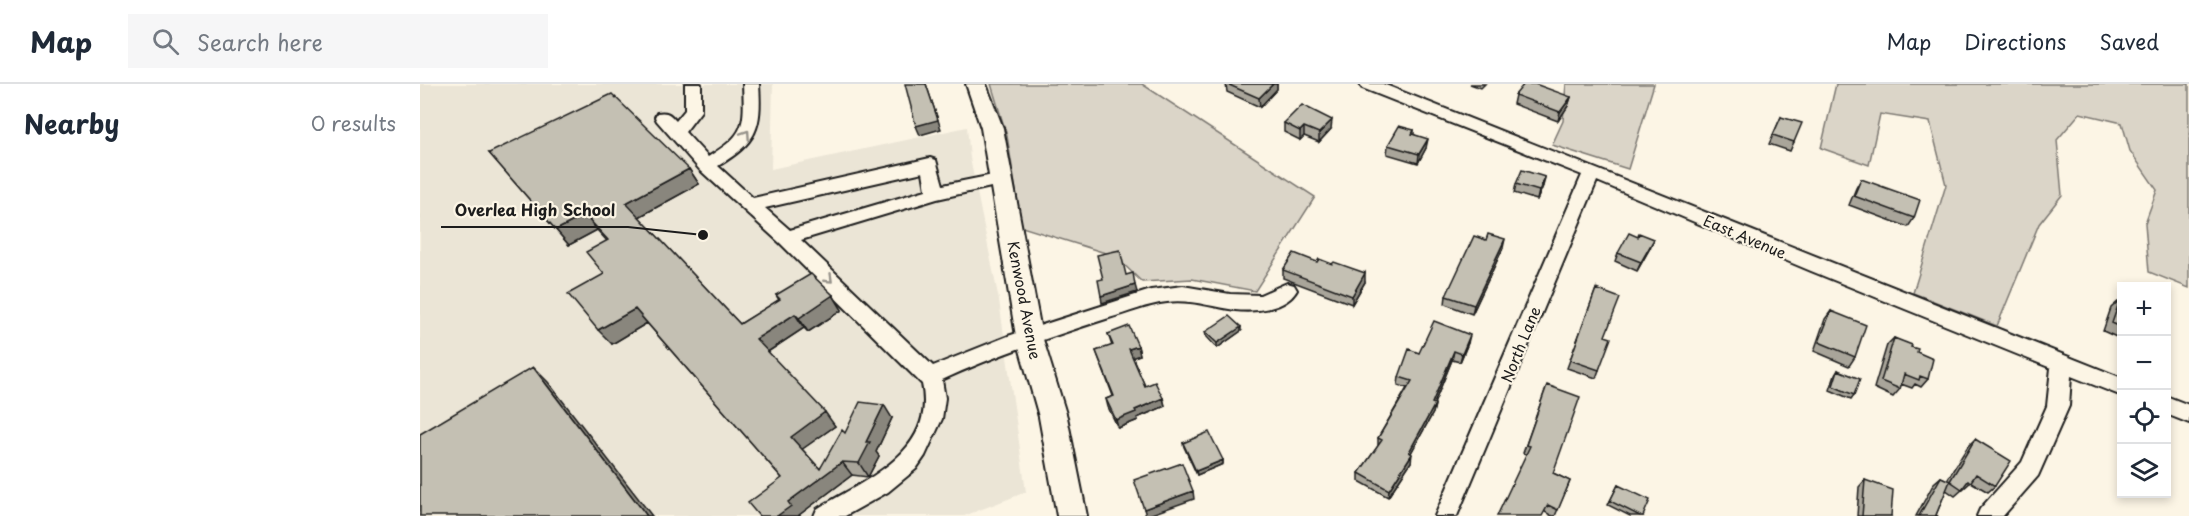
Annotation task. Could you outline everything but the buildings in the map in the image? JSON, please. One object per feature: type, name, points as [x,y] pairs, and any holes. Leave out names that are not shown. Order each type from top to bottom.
[{"type":"main road","name":"Kenwood Avenue","points":[[975,84],[992,128],[1003,179],[1029,336],[1053,417],[1072,516]]},
{"type":"street","points":[[676,133],[693,111],[693,84]]},
{"type":"street","points":[[706,166],[732,149],[749,134],[753,114],[751,84]]},
{"type":"street","name":"East Avenue","points":[[1368,84],[1592,172],[2117,385]]},
{"type":"street","points":[[663,117],[706,166],[787,238],[930,376],[936,392],[936,405],[929,427],[909,462],[897,473],[825,516]]},
{"type":"street","points":[[749,205],[930,164],[936,193]]},
{"type":"street","name":"North Lane","points":[[1446,516],[1592,172]]},
{"type":"street","points":[[787,238],[936,193],[1003,179]]},
{"type":"street","points":[[930,376],[1029,336],[1168,294],[1201,296],[1254,304],[1279,297],[1287,290]]},
{"type":"street","points":[[1988,516],[2030,469],[2058,406],[2062,364]]},
{"type":"street","points":[[2171,407],[2189,414]]},
{"type":"shaded area","points":[[420,84],[773,84],[771,169],[967,127],[970,158],[999,300],[1026,492],[964,516],[420,516]]},
{"type":"shaded area","points":[[991,84],[1142,84],[1315,197],[1255,291],[1192,279],[1142,282],[1115,256],[1022,227],[1007,136]]},
{"type":"shaded area","points":[[1566,84],[1654,84],[1628,169],[1552,145],[1563,121]]},
{"type":"shaded area","points":[[1836,84],[2189,84],[2189,288],[2149,272],[2145,223],[2157,190],[2130,151],[2122,123],[2080,113],[2057,140],[2062,195],[2039,224],[1997,326],[1913,293],[1946,185],[1930,122],[1880,114],[1869,165],[1821,148]]},
{"type":"place","name":"Overlea High School","points":[[703,235]]}]
